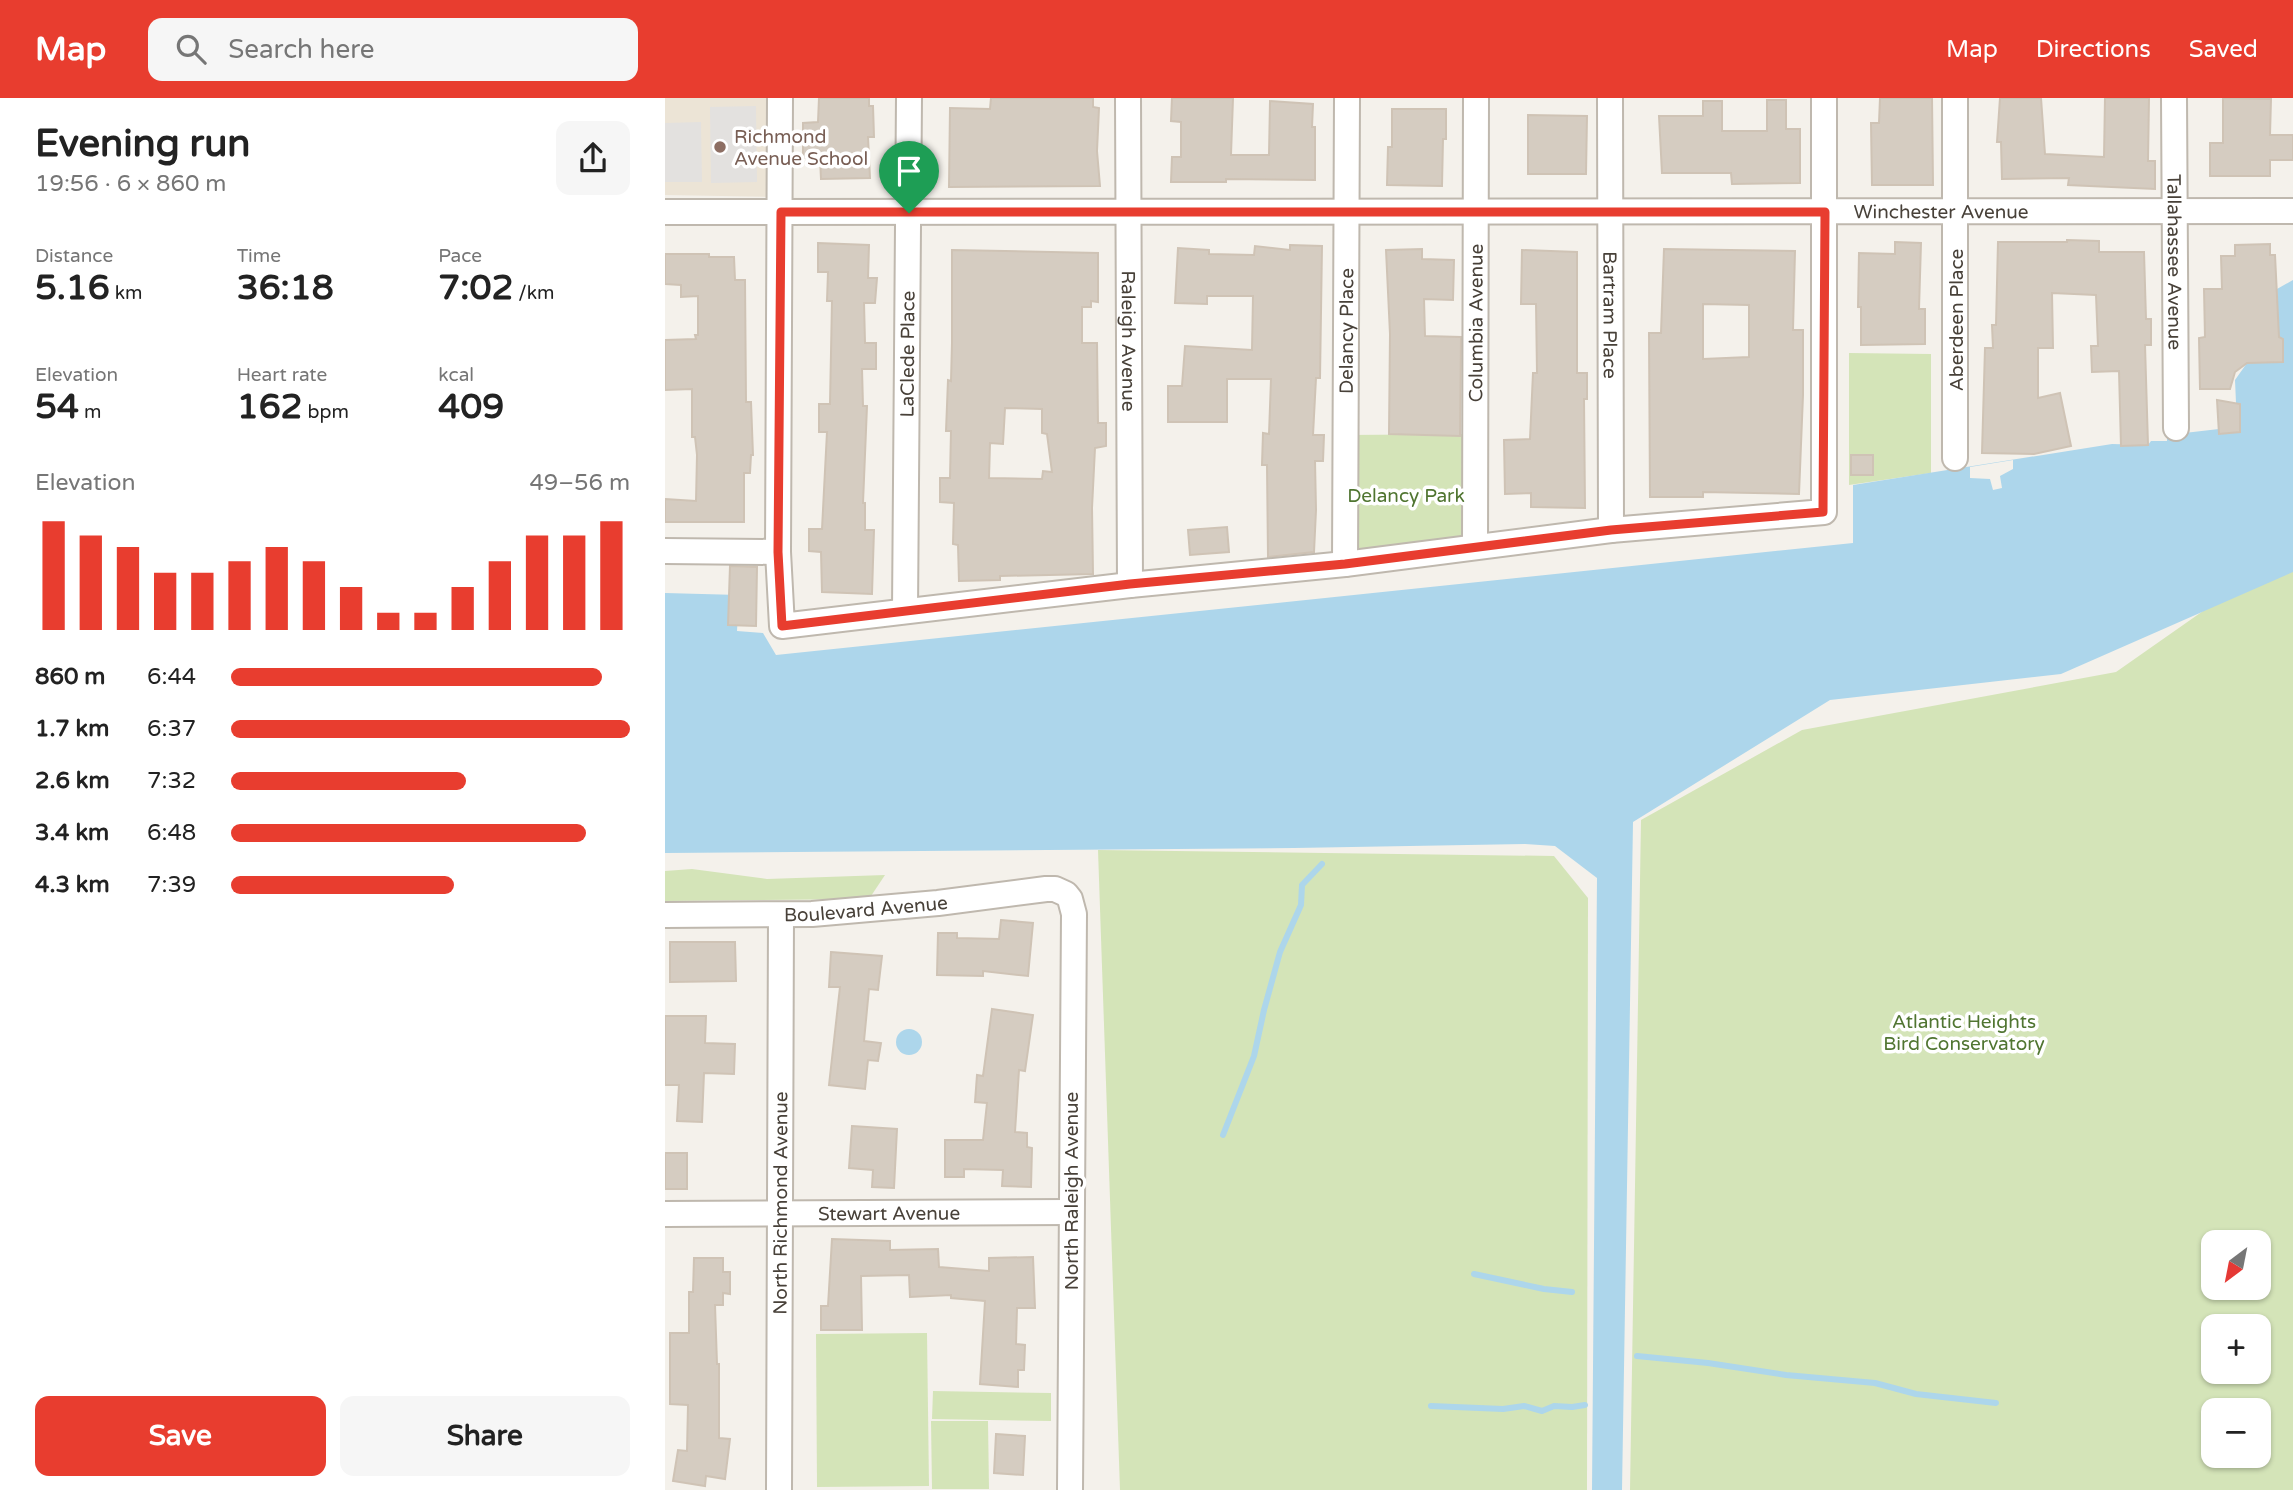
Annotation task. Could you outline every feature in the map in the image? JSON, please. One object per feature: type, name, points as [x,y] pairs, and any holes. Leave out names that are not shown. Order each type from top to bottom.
[{"type":"street","points":[[781,98],[778,552],[782,626],[1130,584],[1345,564],[1611,530],[1823,512],[1824,98]]},
{"type":"street","name":"LaClede Place","points":[[905,611],[909,98]]},
{"type":"street","name":"Raleigh Avenue","points":[[1128,98],[1130,584]]},
{"type":"street","name":"Delancy Place","points":[[1345,564],[1347,98]]},
{"type":"street","name":"Columbia Avenue","points":[[1475,547],[1476,98]]},
{"type":"street","name":"Bartram Place","points":[[1610,98],[1611,530]]},
{"type":"street","name":"Aberdeen Place","points":[[1955,98],[1955,457]]},
{"type":"street","name":"Tallahassee Avenue","points":[[2174,98],[2176,428]]},
{"type":"street","name":"Winchester Avenue","points":[[665,212],[2293,211]]},
{"type":"street","points":[[665,551],[778,552]]},
{"type":"street","name":"Boulevard Avenue","points":[[665,915],[781,915],[925,904],[1038,890],[1055,889],[1066,894]]},
{"type":"street","name":"North Raleigh Avenue","points":[[1066,894],[1074,914],[1070,1490]]},
{"type":"street","name":"North Richmond Avenue","points":[[779,1490],[781,915]]},
{"type":"street","name":"Stewart Avenue","points":[[665,1214],[1070,1212]]},
{"type":"shaded area","name":"Richmond Avenue School","points":[[665,98],[774,98],[775,197],[665,195]]},
{"type":"shaded area","points":[[756,106],[757,182],[711,183],[710,107]]},
{"type":"shaded area","points":[[701,122],[702,182],[665,182],[665,123]]},
{"type":"green space","points":[[1849,353],[1931,354],[1931,473],[1849,485]]},
{"type":"green space","name":"Delancy Park","points":[[1477,434],[1475,547],[1345,564],[1346,435]]},
{"type":"green space","name":"Atlantic Heights Bird Conservatory","points":[[2293,548],[2293,1490],[1630,1490],[1641,820],[1802,730],[2116,672]]},
{"type":"green space","points":[[1098,850],[1554,856],[1588,898],[1587,1490],[1120,1490]]},
{"type":"green space","points":[[692,869],[767,879],[885,875],[869,899],[665,901],[665,871]]},
{"type":"green space","points":[[927,1333],[929,1486],[817,1487],[816,1334]]},
{"type":"green space","points":[[933,1391],[1051,1393],[1051,1421],[932,1419]]},
{"type":"green space","points":[[931,1421],[988,1421],[989,1489],[932,1489]]},
{"type":"water","points":[[2293,280],[2293,572],[2061,674],[1830,700],[1633,822],[1622,1490],[1592,1490],[1597,878],[1555,846],[1525,844],[665,853],[665,593],[739,595],[737,631],[763,633],[776,655],[1853,543],[1853,485],[2112,444],[2148,445],[2151,441],[2167,441],[2167,435],[2219,429],[2220,434],[2239,432],[2240,404],[2236,403],[2235,380],[2247,363],[2283,362],[2277,289]]},
{"type":"water","points":[[909,1029],[918,1033],[922,1042],[918,1051],[909,1055],[900,1051],[896,1042],[900,1033]]},
{"type":"pier","points":[[2013,460],[2013,469],[2000,476],[2002,488],[1993,490],[1990,479],[1970,478],[1970,467]]},
{"type":"building","points":[[819,98],[869,98],[869,106],[873,106],[874,137],[868,137],[870,178],[821,179],[820,158],[803,158],[803,123],[818,122]]},
{"type":"building","points":[[991,98],[1093,98],[1093,107],[1099,108],[1097,151],[1100,186],[949,187],[950,108],[990,109]]},
{"type":"building","points":[[1172,98],[1233,98],[1231,155],[1269,155],[1270,101],[1313,104],[1315,180],[1226,179],[1226,182],[1171,182],[1172,157],[1181,157],[1181,122],[1171,121]]},
{"type":"building","points":[[1880,98],[1932,98],[1933,185],[1872,185],[1871,123],[1879,123]]},
{"type":"building","points":[[2000,98],[2041,98],[2045,154],[2104,157],[2105,98],[2149,98],[2148,161],[2155,161],[2155,189],[2068,185],[2069,178],[2002,179],[2001,142],[1997,142]]},
{"type":"building","points":[[2223,98],[2271,99],[2270,135],[2293,135],[2293,160],[2270,160],[2270,176],[2210,176],[2210,143],[2223,143]]},
{"type":"building","points":[[1767,100],[1786,100],[1786,129],[1800,129],[1800,183],[1732,184],[1731,173],[1662,173],[1659,116],[1703,116],[1703,101],[1722,101],[1722,131],[1767,131]]},
{"type":"building","points":[[1392,109],[1446,109],[1442,186],[1387,185],[1388,147],[1392,147]]},
{"type":"building","points":[[1528,115],[1587,116],[1586,174],[1528,174]]},
{"type":"building","points":[[2099,241],[2099,252],[2144,252],[2146,319],[2151,319],[2151,345],[2145,345],[2148,445],[2121,446],[2119,371],[2092,372],[2091,346],[2098,346],[2096,295],[2052,293],[2053,348],[2038,348],[2038,398],[2060,393],[2071,446],[2034,454],[1982,453],[1985,348],[1993,348],[1992,325],[1996,325],[1998,242]]},
{"type":"building","points":[[1895,242],[1921,243],[1919,309],[1925,309],[1925,344],[1861,345],[1861,307],[1858,307],[1859,253],[1895,254]]},
{"type":"building","points":[[818,243],[869,245],[868,278],[877,278],[875,303],[864,303],[865,343],[876,343],[876,369],[862,369],[863,406],[867,406],[863,503],[865,530],[874,530],[872,594],[822,592],[821,552],[809,551],[809,529],[822,529],[827,432],[819,432],[819,404],[830,404],[832,301],[827,301],[828,272],[818,272]]},
{"type":"building","points":[[2270,244],[2270,255],[2275,255],[2279,337],[2283,339],[2283,362],[2247,363],[2235,372],[2230,389],[2200,389],[2199,338],[2205,337],[2204,289],[2222,289],[2221,256],[2235,256],[2235,245]]},
{"type":"building","points":[[1290,245],[1322,246],[1320,378],[1316,378],[1313,435],[1324,435],[1323,461],[1315,461],[1314,552],[1268,557],[1267,465],[1262,465],[1263,433],[1269,434],[1271,379],[1227,379],[1227,422],[1168,422],[1168,386],[1182,386],[1185,346],[1252,350],[1253,296],[1207,296],[1207,304],[1175,303],[1178,248],[1209,250],[1209,254],[1254,255],[1255,246],[1290,250]]},
{"type":"building","points":[[1422,249],[1422,259],[1454,260],[1453,300],[1424,299],[1425,336],[1461,337],[1460,436],[1389,434],[1390,334],[1386,250]]},
{"type":"building","points":[[1664,249],[1795,251],[1793,330],[1803,330],[1799,494],[1703,492],[1703,497],[1650,497],[1649,333],[1661,333]],"holes":[[[1703,304],[1749,305],[1749,357],[1703,359]]]},
{"type":"building","points":[[952,250],[1098,253],[1098,302],[1091,301],[1091,307],[1082,307],[1082,343],[1097,343],[1098,423],[1106,423],[1106,446],[1095,448],[1093,574],[1000,576],[1000,580],[959,581],[958,545],[953,544],[954,503],[940,502],[940,478],[950,478],[951,431],[946,431],[952,343]],"holes":[[[1005,408],[1042,409],[1042,433],[1047,434],[1052,472],[1043,471],[1042,479],[989,478],[990,443],[1003,444]]]},
{"type":"building","points":[[1522,250],[1577,252],[1577,373],[1587,373],[1587,399],[1584,399],[1585,508],[1531,507],[1531,493],[1505,494],[1504,440],[1530,439],[1533,373],[1537,373],[1536,304],[1521,304]]},
{"type":"building","points":[[665,254],[734,257],[735,280],[745,280],[746,402],[751,402],[753,455],[750,473],[744,473],[744,522],[665,522],[665,499],[696,501],[697,455],[695,437],[692,437],[692,389],[665,390],[665,340],[696,339],[698,296],[681,297],[681,285],[665,284]]},
{"type":"building","points":[[2217,400],[2240,404],[2240,432],[2219,434]]},
{"type":"building","points":[[1851,455],[1873,455],[1873,475],[1851,475]]},
{"type":"building","points":[[1227,527],[1229,552],[1190,555],[1188,530]]},
{"type":"building","points":[[730,566],[757,567],[756,626],[728,625]]},
{"type":"building","points":[[1001,920],[1033,923],[1028,976],[983,971],[983,976],[937,975],[938,933],[957,933],[957,938],[999,939]]},
{"type":"building","points":[[670,942],[735,942],[736,981],[670,982]]},
{"type":"building","points":[[831,952],[882,956],[878,990],[869,989],[864,1041],[881,1043],[878,1061],[868,1060],[865,1089],[829,1085],[840,987],[829,987]]},
{"type":"building","points":[[992,1009],[1033,1015],[1025,1071],[1019,1070],[1015,1132],[1027,1133],[1027,1147],[1032,1148],[1031,1187],[1002,1186],[1003,1170],[964,1169],[964,1177],[945,1177],[945,1140],[983,1140],[987,1103],[975,1102],[977,1075],[983,1076]]},
{"type":"building","points":[[665,1016],[706,1016],[705,1043],[735,1044],[734,1074],[704,1073],[702,1122],[677,1121],[679,1085],[665,1085]]},
{"type":"building","points":[[852,1126],[897,1129],[894,1188],[872,1187],[873,1170],[849,1168]]},
{"type":"building","points":[[665,1153],[687,1153],[687,1189],[665,1189]]},
{"type":"building","points":[[832,1239],[890,1241],[890,1250],[938,1249],[939,1267],[989,1271],[989,1258],[1033,1257],[1035,1308],[1017,1308],[1016,1344],[1025,1345],[1024,1370],[1018,1370],[1018,1387],[980,1384],[985,1301],[951,1298],[951,1295],[910,1297],[909,1275],[861,1276],[862,1330],[821,1330],[821,1306],[828,1306]]},
{"type":"building","points":[[694,1258],[723,1258],[723,1272],[730,1272],[730,1294],[723,1293],[723,1305],[715,1305],[719,1364],[719,1438],[730,1439],[725,1479],[706,1476],[705,1486],[673,1481],[678,1450],[687,1451],[688,1405],[670,1404],[670,1333],[689,1333],[689,1292],[693,1292]]},
{"type":"building","points":[[996,1434],[1025,1436],[1023,1475],[994,1473]]},
{"type":"waterway","points":[[1223,1135],[1254,1056],[1280,952],[1301,905],[1302,885],[1322,864]]},
{"type":"waterway","points":[[1474,1274],[1544,1289],[1572,1292]]},
{"type":"waterway","points":[[1637,1356],[1875,1383],[1916,1394],[1996,1403]]},
{"type":"waterway","points":[[1431,1406],[1503,1409],[1524,1406],[1542,1411],[1554,1406],[1585,1405]]},
{"type":"place","name":"Richmond Avenue School","points":[[720,147]]},
{"type":"route","points":[[781,212],[909,213],[1825,212],[1823,512],[1611,530],[1345,564],[1130,584],[782,626],[778,552],[781,212]]}]
